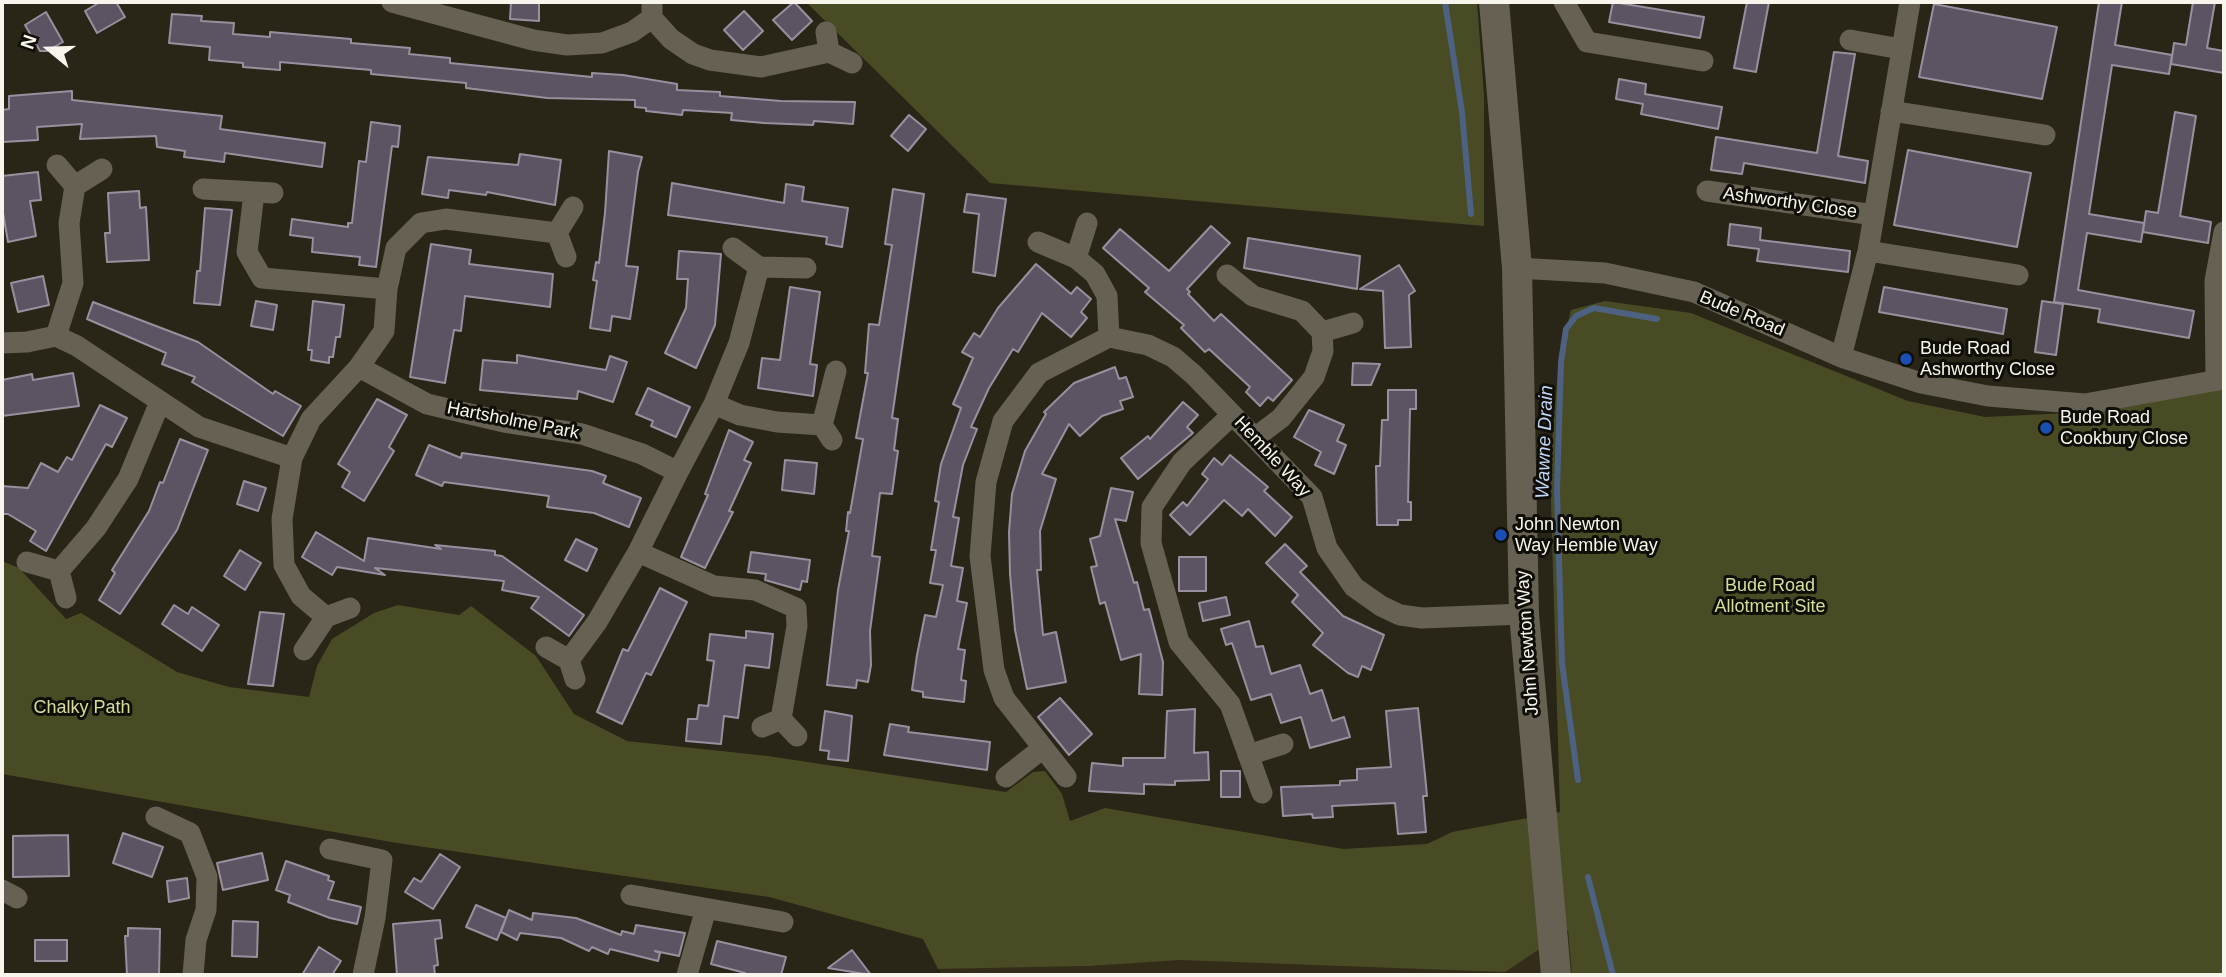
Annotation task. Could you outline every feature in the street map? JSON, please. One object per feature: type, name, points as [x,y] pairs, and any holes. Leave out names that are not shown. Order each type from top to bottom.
[{"type":"street","points":[[392,2],[465,10],[533,40],[567,45],[602,43],[632,32],[652,10],[671,39],[693,54],[710,60],[761,67],[827,42],[852,63]]},
{"type":"street","points":[[1494,2],[1517,268]]},
{"type":"street","points":[[1564,2],[1587,42],[1703,61]]},
{"type":"street","name":"Ashworthy Close","points":[[1841,357],[1868,251],[1909,2]]},
{"type":"street","points":[[1850,40],[1901,49]]},
{"type":"street","points":[[1891,111],[2046,135]]},
{"type":"street","points":[[57,165],[75,186]]},
{"type":"street","points":[[56,336],[72,283],[69,223],[75,186],[102,169]]},
{"type":"street","points":[[203,189],[264,193],[247,252],[262,278],[387,289]]},
{"type":"street","name":"Ashworthy Close","points":[[1707,191],[1874,215]]},
{"type":"street","points":[[557,233],[573,207]]},
{"type":"street","points":[[326,617],[302,596],[284,565],[282,519],[292,458],[311,419],[359,367],[384,331],[387,289],[396,248],[421,223],[446,219],[557,233]]},
{"type":"street","points":[[1076,258],[1087,223]]},
{"type":"street","points":[[2220,379],[2215,281],[2224,232]]},
{"type":"street","points":[[557,233],[566,257]]},
{"type":"street","points":[[1038,242],[1076,258],[1095,274],[1107,296],[1109,337],[1039,373],[1003,421],[986,482],[980,556],[994,670],[1004,698],[1066,777]]},
{"type":"street","points":[[733,248],[759,267],[806,268]]},
{"type":"street","points":[[1868,251],[2018,275]]},
{"type":"street","points":[[545,647],[572,670],[638,552],[714,404],[740,342],[759,267]]},
{"type":"street","name":"Bude Road","points":[[1517,268],[1605,273],[1694,292],[1841,357],[1921,383],[1988,396],[2085,404],[2220,379]]},
{"type":"street","name":"John Newton Way","points":[[1517,268],[1524,614],[1556,975]]},
{"type":"street","points":[[1227,275],[1253,296],[1302,311],[1322,332],[1323,351],[1314,377],[1281,418],[1256,437]]},
{"type":"street","points":[[1322,332],[1353,323]]},
{"type":"street","points":[[2,343],[27,342],[56,336],[77,346],[199,427],[292,458]]},
{"type":"street","name":"Hemble Way","points":[[1109,337],[1148,345],[1173,357],[1256,437],[1312,497],[1327,548],[1354,587],[1381,606],[1400,615],[1422,618],[1524,614]]},
{"type":"street","name":"Hartsholme Park","points":[[359,367],[427,404],[504,422],[582,434],[642,454],[678,472]]},
{"type":"street","points":[[714,404],[740,415],[827,432],[836,371]]},
{"type":"street","points":[[59,571],[96,528],[128,479],[160,402]]},
{"type":"street","points":[[1232,415],[1182,462],[1152,507],[1152,543],[1179,642],[1230,704],[1262,793]]},
{"type":"street","points":[[638,552],[714,586],[755,590],[796,608],[797,626],[772,723],[797,736]]},
{"type":"street","points":[[27,562],[59,571]]},
{"type":"street","points":[[59,571],[66,598]]},
{"type":"street","points":[[304,650],[326,617],[350,608]]},
{"type":"street","points":[[1248,755],[1283,744]]},
{"type":"street","points":[[1006,776],[1043,748]]},
{"type":"street","points":[[156,817],[190,833],[207,877],[206,910],[196,940],[193,975]]},
{"type":"street","points":[[330,849],[382,860],[375,918],[363,975]]},
{"type":"street","points":[[631,895],[783,922]]},
{"type":"street","points":[[687,975],[706,909]]},
{"type":"shaded area","points":[[1568,930],[1572,975],[942,975],[938,969],[1089,966]]},
{"type":"green space","points":[[806,2],[1477,2],[1484,95],[1484,226],[990,183]]},
{"type":"green space","points":[[1605,301],[1691,313],[1908,401],[1985,417],[2089,412],[2224,388],[2224,975],[1572,975],[1568,930],[1505,972],[1180,960],[1089,966],[938,969],[923,939],[769,897],[397,843],[2,774],[2,561],[19,568],[66,619],[81,613],[177,672],[229,687],[309,697],[317,666],[332,639],[374,613],[398,605],[459,615],[471,606],[536,656],[574,714],[627,741],[768,756],[1006,792],[1033,772],[1045,771],[1062,794],[1070,821],[1105,808],[1343,849],[1427,844],[1452,832],[1560,812],[1550,468],[1559,358],[1571,310]]},
{"type":"building","points":[[100,2],[116,2],[125,17],[97,33],[85,11]]},
{"type":"building","points":[[511,2],[539,2],[539,21],[510,19]]},
{"type":"building","points":[[794,2],[812,21],[792,40],[773,20]]},
{"type":"building","points":[[1613,2],[1704,17],[1700,38],[1609,22]]},
{"type":"building","points":[[1747,2],[1769,2],[1756,72],[1734,68]]},
{"type":"building","points":[[2099,2],[2122,2],[2115,45],[2172,55],[2169,74],[2112,65],[2089,214],[2144,223],[2141,242],[2087,233],[2078,290],[2194,311],[2189,338],[2098,322],[2100,309],[2054,302]]},
{"type":"building","points":[[2193,2],[2215,2],[2207,48],[2224,51],[2224,73],[2171,64],[2174,43],[2186,45]]},
{"type":"building","points":[[1934,4],[2057,27],[2042,99],[1919,77]]},
{"type":"building","points":[[744,11],[763,31],[743,50],[724,30]]},
{"type":"building","points":[[46,12],[63,42],[47,51],[40,51],[25,25]]},
{"type":"building","points":[[172,14],[202,16],[201,21],[234,23],[233,34],[270,37],[270,32],[351,39],[351,43],[410,48],[409,54],[450,58],[450,63],[592,77],[592,73],[623,75],[677,84],[677,90],[720,92],[720,96],[781,101],[855,102],[853,124],[814,121],[813,125],[764,123],[731,120],[732,113],[683,110],[682,115],[646,111],[646,108],[635,107],[635,100],[547,98],[466,88],[466,83],[371,74],[371,70],[280,62],[280,70],[243,67],[243,63],[209,60],[210,47],[169,43]]},
{"type":"building","points":[[1834,52],[1855,54],[1838,156],[1868,161],[1865,183],[1744,163],[1742,174],[1711,170],[1716,137],[1817,153]]},
{"type":"building","points":[[1619,79],[1646,84],[1645,94],[1722,107],[1718,129],[1641,114],[1643,104],[1616,99]]},
{"type":"building","points":[[72,91],[72,100],[222,116],[220,129],[325,143],[322,167],[225,153],[224,162],[184,157],[185,151],[157,147],[156,136],[80,139],[82,124],[37,127],[38,140],[2,142],[2,110],[9,109],[9,96]]},
{"type":"building","points":[[2175,112],[2196,116],[2180,216],[2211,222],[2208,243],[2143,232],[2146,211],[2158,213]]},
{"type":"building","points":[[909,115],[926,129],[908,151],[891,136]]},
{"type":"building","points":[[371,122],[400,126],[398,147],[392,146],[376,267],[359,265],[360,257],[312,252],[313,238],[290,235],[292,219],[348,227],[348,223],[352,223],[359,161],[366,162]]},
{"type":"building","points":[[1908,150],[2031,173],[2017,247],[1894,225]]},
{"type":"building","points":[[609,151],[642,157],[626,266],[638,267],[630,319],[612,316],[610,331],[590,328],[597,281],[593,280],[596,262],[599,263],[605,213]]},
{"type":"building","points":[[520,154],[561,160],[555,205],[487,192],[486,195],[449,190],[448,198],[422,194],[428,157],[518,165]]},
{"type":"building","points":[[38,172],[41,200],[30,201],[36,236],[8,242],[2,207],[2,176]]},
{"type":"building","points":[[672,183],[784,203],[786,184],[804,187],[802,201],[848,208],[842,247],[826,244],[827,237],[668,215]]},
{"type":"building","points":[[893,189],[924,194],[892,418],[898,419],[894,450],[898,451],[892,494],[880,493],[872,556],[880,557],[870,631],[871,665],[868,682],[857,680],[856,688],[827,685],[838,590],[849,531],[846,531],[848,512],[850,513],[863,439],[856,438],[868,373],[865,373],[869,324],[879,325],[892,245],[885,244]]},
{"type":"building","points":[[139,191],[140,208],[146,207],[149,260],[107,262],[105,233],[110,233],[108,193]]},
{"type":"building","points":[[967,194],[1006,199],[995,276],[973,272],[979,214],[964,212]]},
{"type":"building","points":[[205,208],[232,210],[220,305],[194,303],[197,271],[200,271]]},
{"type":"building","points":[[1730,224],[1761,228],[1760,240],[1850,251],[1848,272],[1757,261],[1759,249],[1728,245]]},
{"type":"building","points":[[1211,226],[1230,243],[1187,289],[1190,292],[1188,294],[1214,321],[1221,314],[1292,380],[1273,401],[1268,397],[1260,406],[1246,392],[1250,387],[1209,349],[1205,352],[1181,328],[1184,325],[1145,292],[1149,288],[1103,248],[1120,229],[1169,271]]},
{"type":"building","points":[[1248,238],[1360,256],[1357,289],[1244,268]]},
{"type":"building","points":[[431,244],[471,250],[469,264],[553,274],[550,307],[465,296],[461,331],[454,330],[445,383],[410,377]]},
{"type":"building","points":[[679,251],[721,254],[715,325],[696,368],[665,353],[686,308],[688,279],[677,279]]},
{"type":"building","points":[[1036,264],[1071,294],[1077,287],[1091,299],[1081,312],[1087,318],[1071,337],[1042,313],[1018,352],[1013,349],[989,388],[971,427],[977,429],[963,465],[953,517],[959,518],[951,566],[963,568],[957,601],[967,603],[958,649],[965,650],[961,680],[966,681],[964,702],[923,697],[923,692],[912,690],[925,615],[936,617],[943,585],[930,583],[936,550],[931,550],[939,502],[935,501],[941,464],[961,408],[953,404],[973,358],[962,352],[974,333],[980,337],[998,308]]},
{"type":"building","points":[[1399,265],[1415,291],[1409,295],[1411,347],[1385,348],[1383,291],[1360,289]]},
{"type":"building","points":[[43,276],[49,305],[18,312],[11,283]]},
{"type":"building","points":[[790,287],[820,292],[810,364],[817,365],[813,396],[758,388],[762,358],[780,360]]},
{"type":"building","points":[[1884,287],[2007,309],[2003,334],[1879,312]]},
{"type":"building","points":[[256,301],[277,305],[273,330],[251,326]]},
{"type":"building","points":[[313,301],[344,305],[340,337],[336,337],[333,357],[329,357],[329,363],[311,360],[312,350],[308,350]]},
{"type":"building","points":[[2042,301],[2063,304],[2056,355],[2035,352]]},
{"type":"building","points":[[93,302],[198,342],[273,394],[275,391],[301,406],[283,436],[192,382],[195,377],[162,364],[166,353],[87,319]]},
{"type":"building","points":[[517,355],[606,370],[610,356],[627,362],[613,402],[578,391],[577,399],[480,390],[483,360],[517,363]]},
{"type":"building","points":[[1353,363],[1380,364],[1371,385],[1352,385]]},
{"type":"building","points":[[1115,367],[1119,379],[1126,377],[1133,397],[1120,401],[1123,409],[1102,416],[1080,436],[1069,424],[1042,474],[1056,479],[1040,531],[1041,570],[1037,570],[1043,635],[1056,632],[1066,682],[1027,689],[1015,630],[1010,574],[1012,494],[1025,451],[1046,414],[1044,412],[1074,383]]},
{"type":"building","points":[[73,373],[79,406],[2,416],[2,380],[32,374],[33,380]]},
{"type":"building","points":[[648,388],[690,407],[676,437],[651,426],[653,421],[636,414]]},
{"type":"building","points":[[1388,390],[1416,390],[1416,409],[1410,409],[1408,502],[1411,502],[1411,520],[1398,520],[1398,525],[1377,525],[1376,466],[1380,466],[1382,420],[1388,420]]},
{"type":"building","points":[[377,399],[407,415],[389,447],[394,451],[364,501],[342,487],[350,472],[338,464]]},
{"type":"building","points":[[1183,402],[1198,415],[1187,427],[1193,433],[1138,479],[1121,458],[1148,436],[1150,439]]},
{"type":"building","points":[[100,405],[127,418],[112,447],[106,444],[46,551],[30,541],[36,531],[8,514],[2,514],[2,486],[28,488],[41,463],[58,472],[67,457],[72,460]]},
{"type":"building","points":[[1309,410],[1344,425],[1337,441],[1346,445],[1334,474],[1315,465],[1321,452],[1294,437]]},
{"type":"building","points":[[729,430],[753,442],[744,460],[751,463],[729,511],[733,512],[705,568],[681,557],[708,495],[705,494]]},
{"type":"building","points":[[180,439],[208,450],[177,530],[120,614],[99,600],[115,573],[112,570],[149,511]]},
{"type":"building","points":[[429,445],[461,458],[462,453],[592,471],[606,476],[603,483],[641,498],[629,527],[594,513],[547,507],[549,496],[444,482],[442,486],[416,475]]},
{"type":"building","points":[[1230,455],[1268,487],[1264,491],[1292,517],[1275,536],[1248,509],[1242,516],[1224,500],[1190,535],[1170,515],[1183,502],[1187,506],[1208,479],[1202,474],[1214,458],[1222,465]]},
{"type":"building","points":[[785,460],[817,463],[814,494],[782,490]]},
{"type":"building","points":[[244,481],[266,488],[258,511],[237,504]]},
{"type":"building","points":[[1111,488],[1133,492],[1126,521],[1115,519],[1144,610],[1149,609],[1163,662],[1162,695],[1139,694],[1141,654],[1121,660],[1105,602],[1100,604],[1091,567],[1097,566],[1090,539],[1100,536]]},
{"type":"building","points":[[316,532],[364,561],[368,538],[441,549],[435,545],[495,551],[495,555],[502,556],[584,615],[569,636],[531,608],[539,597],[502,590],[504,581],[375,568],[385,575],[337,567],[332,575],[302,557]]},
{"type":"building","points":[[576,539],[597,549],[587,571],[565,560]]},
{"type":"building","points":[[1285,544],[1307,566],[1300,572],[1343,616],[1384,635],[1371,670],[1362,666],[1358,677],[1348,673],[1313,645],[1323,633],[1292,602],[1298,595],[1266,563]]},
{"type":"building","points":[[240,550],[261,563],[245,590],[224,576]]},
{"type":"building","points":[[751,552],[810,560],[807,582],[802,581],[800,590],[765,580],[766,574],[748,572]]},
{"type":"building","points":[[1179,557],[1206,557],[1206,591],[1179,591]]},
{"type":"building","points":[[660,588],[687,602],[651,675],[646,673],[622,724],[597,712],[623,649],[628,651]]},
{"type":"building","points":[[1226,597],[1230,615],[1203,621],[1199,603]]},
{"type":"building","points":[[174,605],[188,614],[192,607],[219,625],[202,651],[162,624]]},
{"type":"building","points":[[260,612],[284,614],[273,686],[248,684]]},
{"type":"building","points":[[1249,621],[1256,647],[1263,646],[1271,674],[1300,665],[1310,694],[1322,690],[1332,721],[1344,717],[1350,737],[1310,748],[1301,717],[1281,723],[1271,694],[1251,700],[1232,643],[1226,645],[1221,629]]},
{"type":"building","points":[[746,631],[773,634],[769,668],[745,665],[738,718],[724,716],[721,744],[686,741],[688,719],[697,719],[699,705],[708,706],[714,661],[707,660],[710,634],[746,638]]},
{"type":"building","points":[[1060,698],[1092,734],[1069,755],[1038,717]]},
{"type":"building","points":[[1418,708],[1427,796],[1423,796],[1426,832],[1398,834],[1395,803],[1332,806],[1333,817],[1313,818],[1312,814],[1283,816],[1281,787],[1340,785],[1340,781],[1357,780],[1357,769],[1391,767],[1386,711]]},
{"type":"building","points":[[1195,709],[1194,753],[1208,752],[1209,780],[1175,781],[1175,785],[1144,784],[1144,794],[1089,791],[1092,763],[1123,766],[1123,758],[1165,758],[1167,711]]},
{"type":"building","points":[[825,711],[852,716],[848,761],[828,759],[829,751],[820,750]]},
{"type":"building","points":[[890,724],[909,727],[908,732],[990,742],[987,770],[884,755]]},
{"type":"building","points":[[1221,771],[1240,771],[1240,797],[1221,797]]},
{"type":"building","points":[[123,833],[163,847],[152,877],[113,863]]},
{"type":"building","points":[[68,835],[69,876],[13,877],[13,836]]},
{"type":"building","points":[[262,853],[268,880],[223,890],[217,863]]},
{"type":"building","points":[[440,854],[460,867],[433,909],[405,892],[414,878],[421,882]]},
{"type":"building","points":[[286,861],[329,876],[328,880],[334,882],[328,899],[361,907],[357,924],[330,918],[288,902],[290,895],[276,890]]},
{"type":"building","points":[[187,878],[189,898],[169,902],[167,881]]},
{"type":"building","points":[[476,905],[506,918],[497,940],[466,927]]},
{"type":"building","points":[[509,910],[532,920],[533,913],[576,918],[621,935],[622,931],[634,934],[636,925],[685,933],[679,956],[655,951],[660,953],[658,961],[610,949],[608,954],[592,947],[589,951],[561,938],[520,933],[517,940],[501,932]]},
{"type":"building","points":[[440,920],[442,938],[435,939],[438,965],[434,966],[435,975],[397,975],[393,924]]},
{"type":"building","points":[[233,921],[258,922],[257,957],[232,956]]},
{"type":"building","points":[[128,928],[160,929],[159,975],[127,975],[125,936],[128,936]]},
{"type":"building","points":[[35,940],[67,940],[67,961],[35,961]]},
{"type":"building","points":[[717,941],[786,957],[781,975],[744,975],[745,973],[711,964]]},
{"type":"building","points":[[319,947],[341,961],[332,975],[302,975]]},
{"type":"building","points":[[852,950],[871,975],[828,968]]},
{"type":"waterway","name":"Wawne Drain","points":[[1445,2],[1462,112],[1471,214]]},
{"type":"waterway","name":"Wawne Drain","points":[[1578,780],[1562,663],[1557,490],[1561,362],[1566,329],[1576,316],[1594,308],[1657,319]]},
{"type":"waterway","name":"Wawne Drain","points":[[1588,877],[1613,975]]},
{"type":"place","name":"Bude Road Ashworthy Close","points":[[1906,359]]},
{"type":"place","name":"Bude Road Cookbury Close","points":[[2046,428]]},
{"type":"place","name":"John Newton Way Hemble Way","points":[[1501,535]]},
{"type":"park label","name":"Bude Road Allotment Site","points":[[1770,596]]},
{"type":"park label","name":"Chalky Path","points":[[82,708]]}]
